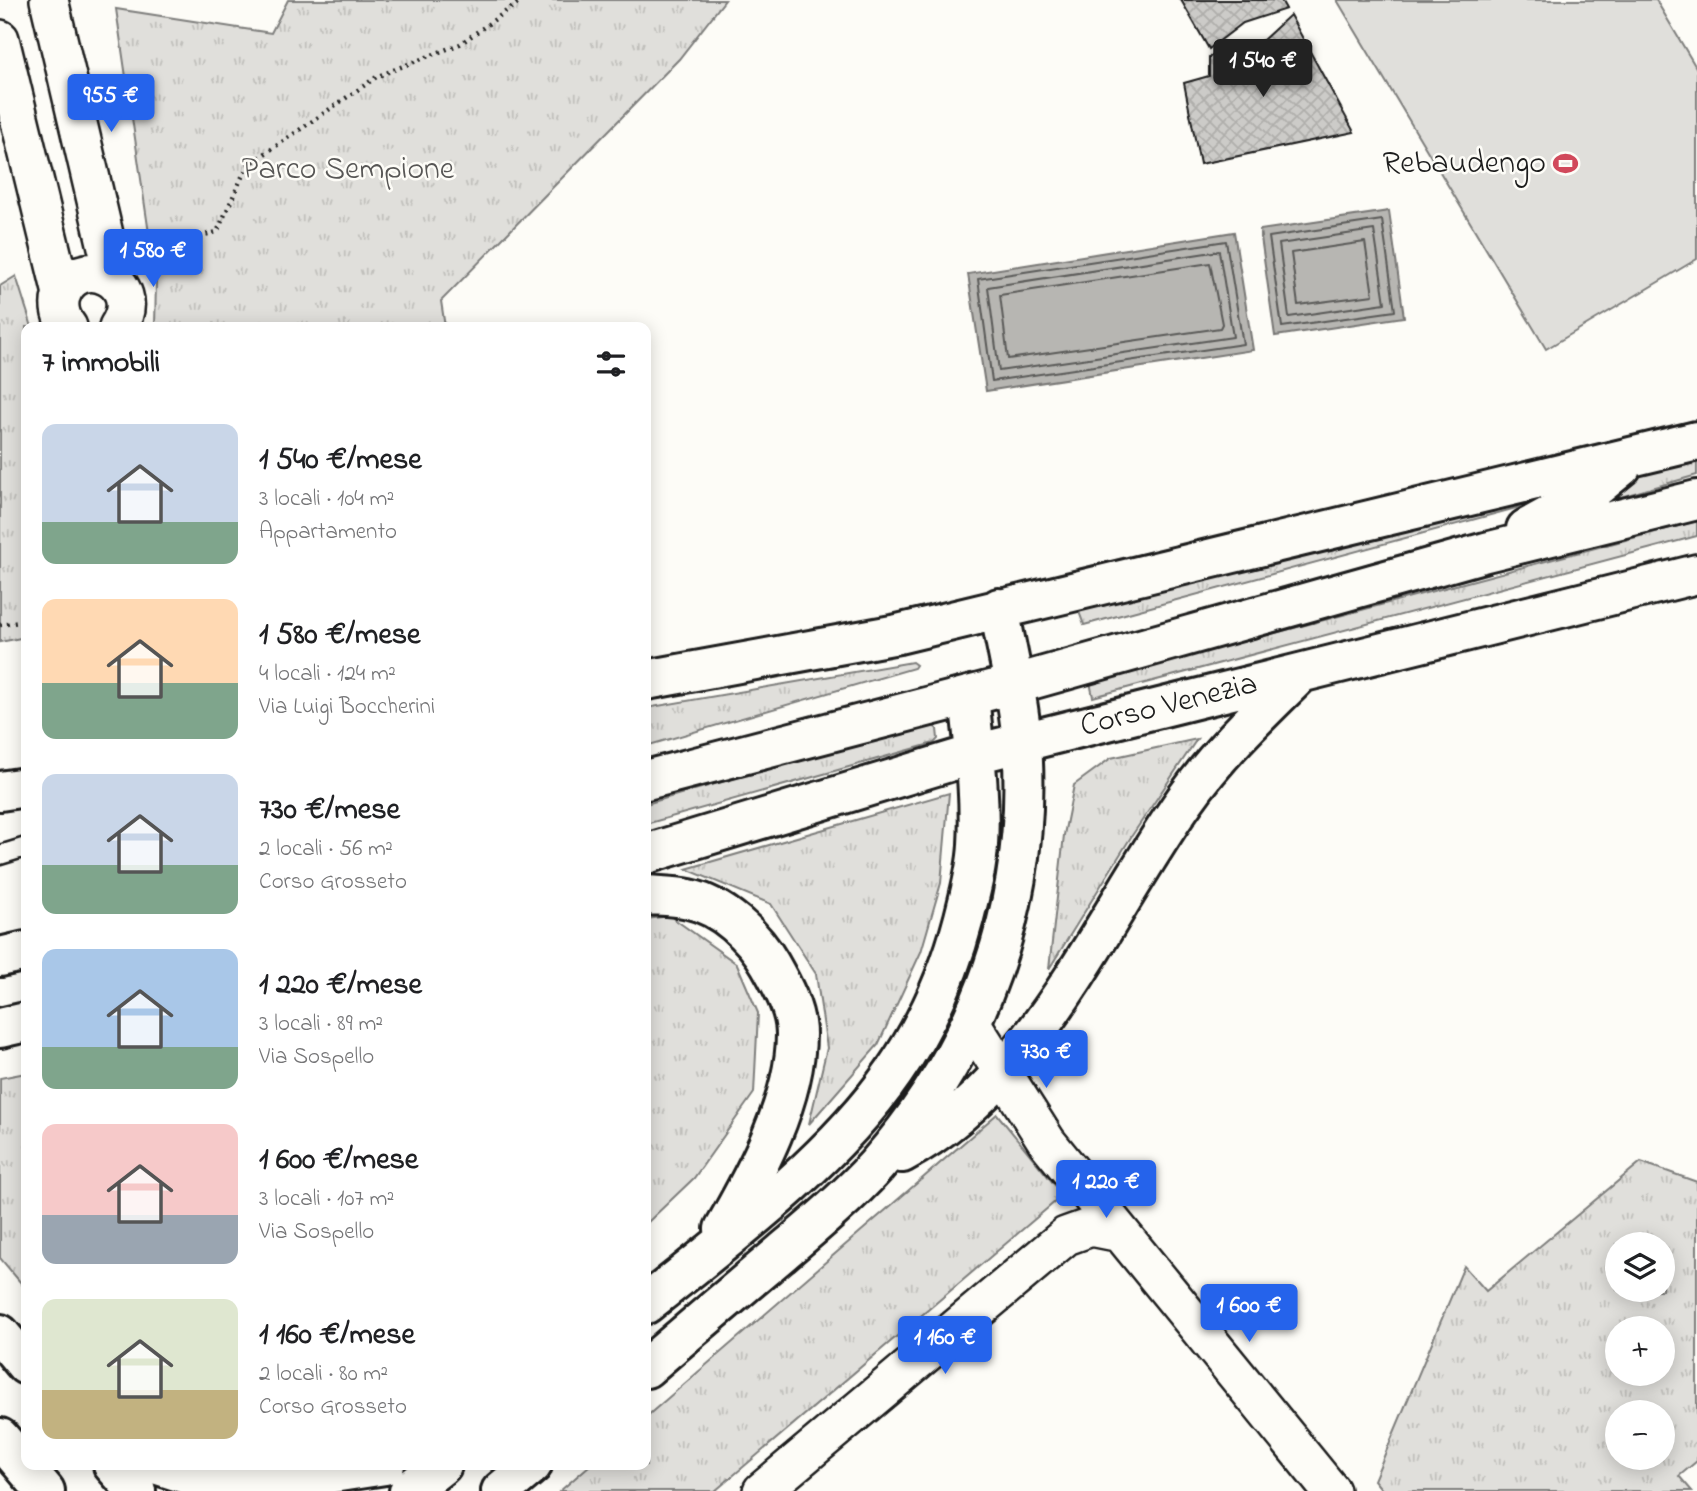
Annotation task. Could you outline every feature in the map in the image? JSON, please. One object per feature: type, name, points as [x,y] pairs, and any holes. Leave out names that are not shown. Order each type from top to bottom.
[{"type":"main road","points":[[651,679],[797,655],[898,634],[1697,441]]},
{"type":"main road","points":[[1486,552],[1584,497],[1632,458]]},
{"type":"main road","name":"Corso Venezia","points":[[651,779],[1013,685],[1486,552],[1697,500]]},
{"type":"main road","name":"Corso Venezia","points":[[651,852],[975,754],[1697,574]]},
{"type":"main road","points":[[651,1364],[819,1220],[875,1167],[930,1100],[972,1024],[995,968],[1022,848],[1022,742],[999,608]]},
{"type":"main road","points":[[875,1167],[928,1139],[1003,1075],[1099,938],[1185,800],[1237,734],[1300,674]]},
{"type":"main road","points":[[651,1300],[712,1252],[843,1133],[894,1072],[945,980],[970,895],[978,848],[979,807],[969,696]]},
{"type":"main road","points":[[0,791],[21,788]]},
{"type":"main road","points":[[651,895],[691,899],[730,919],[761,947],[785,991],[796,1032],[792,1071],[771,1139],[712,1252]]},
{"type":"main road","points":[[0,957],[21,952]]},
{"type":"main road","points":[[0,1028],[21,1023]]},
{"type":"main road","points":[[0,1334],[21,1359]]},
{"type":"main road","points":[[0,1438],[21,1463]]},
{"type":"main road","points":[[27,1470],[45,1491]]},
{"type":"main road","points":[[117,1470],[136,1491]]},
{"type":"main road","points":[[173,1470],[201,1479],[267,1483],[352,1470]]},
{"type":"main road","points":[[409,1491],[436,1470]]},
{"type":"main road","points":[[501,1491],[526,1470]]},
{"type":"street","points":[[49,0],[115,281]]},
{"type":"street","points":[[0,39],[65,310]]},
{"type":"street","points":[[65,310],[72,279],[98,272],[122,288],[126,308],[120,322]]},
{"type":"street","points":[[972,1024],[1047,1142],[1331,1491]]},
{"type":"street","points":[[1066,1236],[1078,1212],[1082,1184]]},
{"type":"street","points":[[762,1491],[1066,1236],[1091,1227],[1121,1233]]},
{"type":"lane","points":[[0,855],[21,849]]},
{"type":"path","points":[[145,248],[217,232],[247,166],[378,76],[460,44],[522,0]]},
{"type":"path","points":[[0,625],[21,622]]},
{"type":"green space","name":"Parco Sempione","points":[[288,0],[725,0],[679,59],[441,301],[444,322],[155,322],[156,281],[116,9],[271,33]]},
{"type":"green space","name":"Rebaudengo","points":[[1337,0],[1656,0],[1697,69],[1697,259],[1546,349]]},
{"type":"green space","points":[[16,276],[30,322],[21,322],[21,638],[0,642],[0,286]]},
{"type":"green space","points":[[1697,452],[1697,475],[1617,498],[1642,474]]},
{"type":"green space","points":[[1544,491],[1542,501],[1084,625],[1078,609]]},
{"type":"green space","points":[[1697,521],[1697,536],[1093,697],[1090,682]]},
{"type":"green space","points":[[912,662],[916,665],[914,668],[651,745],[651,707]]},
{"type":"green space","points":[[922,724],[933,725],[937,729],[938,739],[934,743],[651,823],[651,803]]},
{"type":"green space","points":[[1197,739],[1131,837],[1049,969],[1064,835],[1074,785],[1111,758]]},
{"type":"green space","points":[[949,793],[941,883],[921,952],[878,1045],[809,1124],[827,1048],[816,974],[771,904],[686,869]]},
{"type":"green space","points":[[670,916],[737,964],[758,1013],[754,1093],[694,1178],[651,1219],[651,918]]},
{"type":"green space","points":[[21,1074],[21,1283],[0,1258],[0,1078]]},
{"type":"green space","points":[[997,1114],[1063,1195],[715,1491],[560,1491],[584,1470],[651,1470],[651,1413]]},
{"type":"green space","points":[[1641,1162],[1697,1182],[1697,1461],[1679,1476],[1692,1491],[1383,1491],[1374,1480],[1464,1266],[1486,1291]]},
{"type":"water","points":[[1389,211],[1404,317],[1275,336],[1260,230]]},
{"type":"water","points":[[1234,232],[1253,350],[986,391],[968,274]]},
{"type":"building","points":[[1181,0],[1281,0],[1286,9],[1243,23],[1209,49]]},
{"type":"building","points":[[1290,15],[1354,132],[1200,164],[1184,83],[1209,76],[1209,57],[1263,40]]},
{"type":"place","name":"Rebaudengo","points":[[1566,164]]}]
